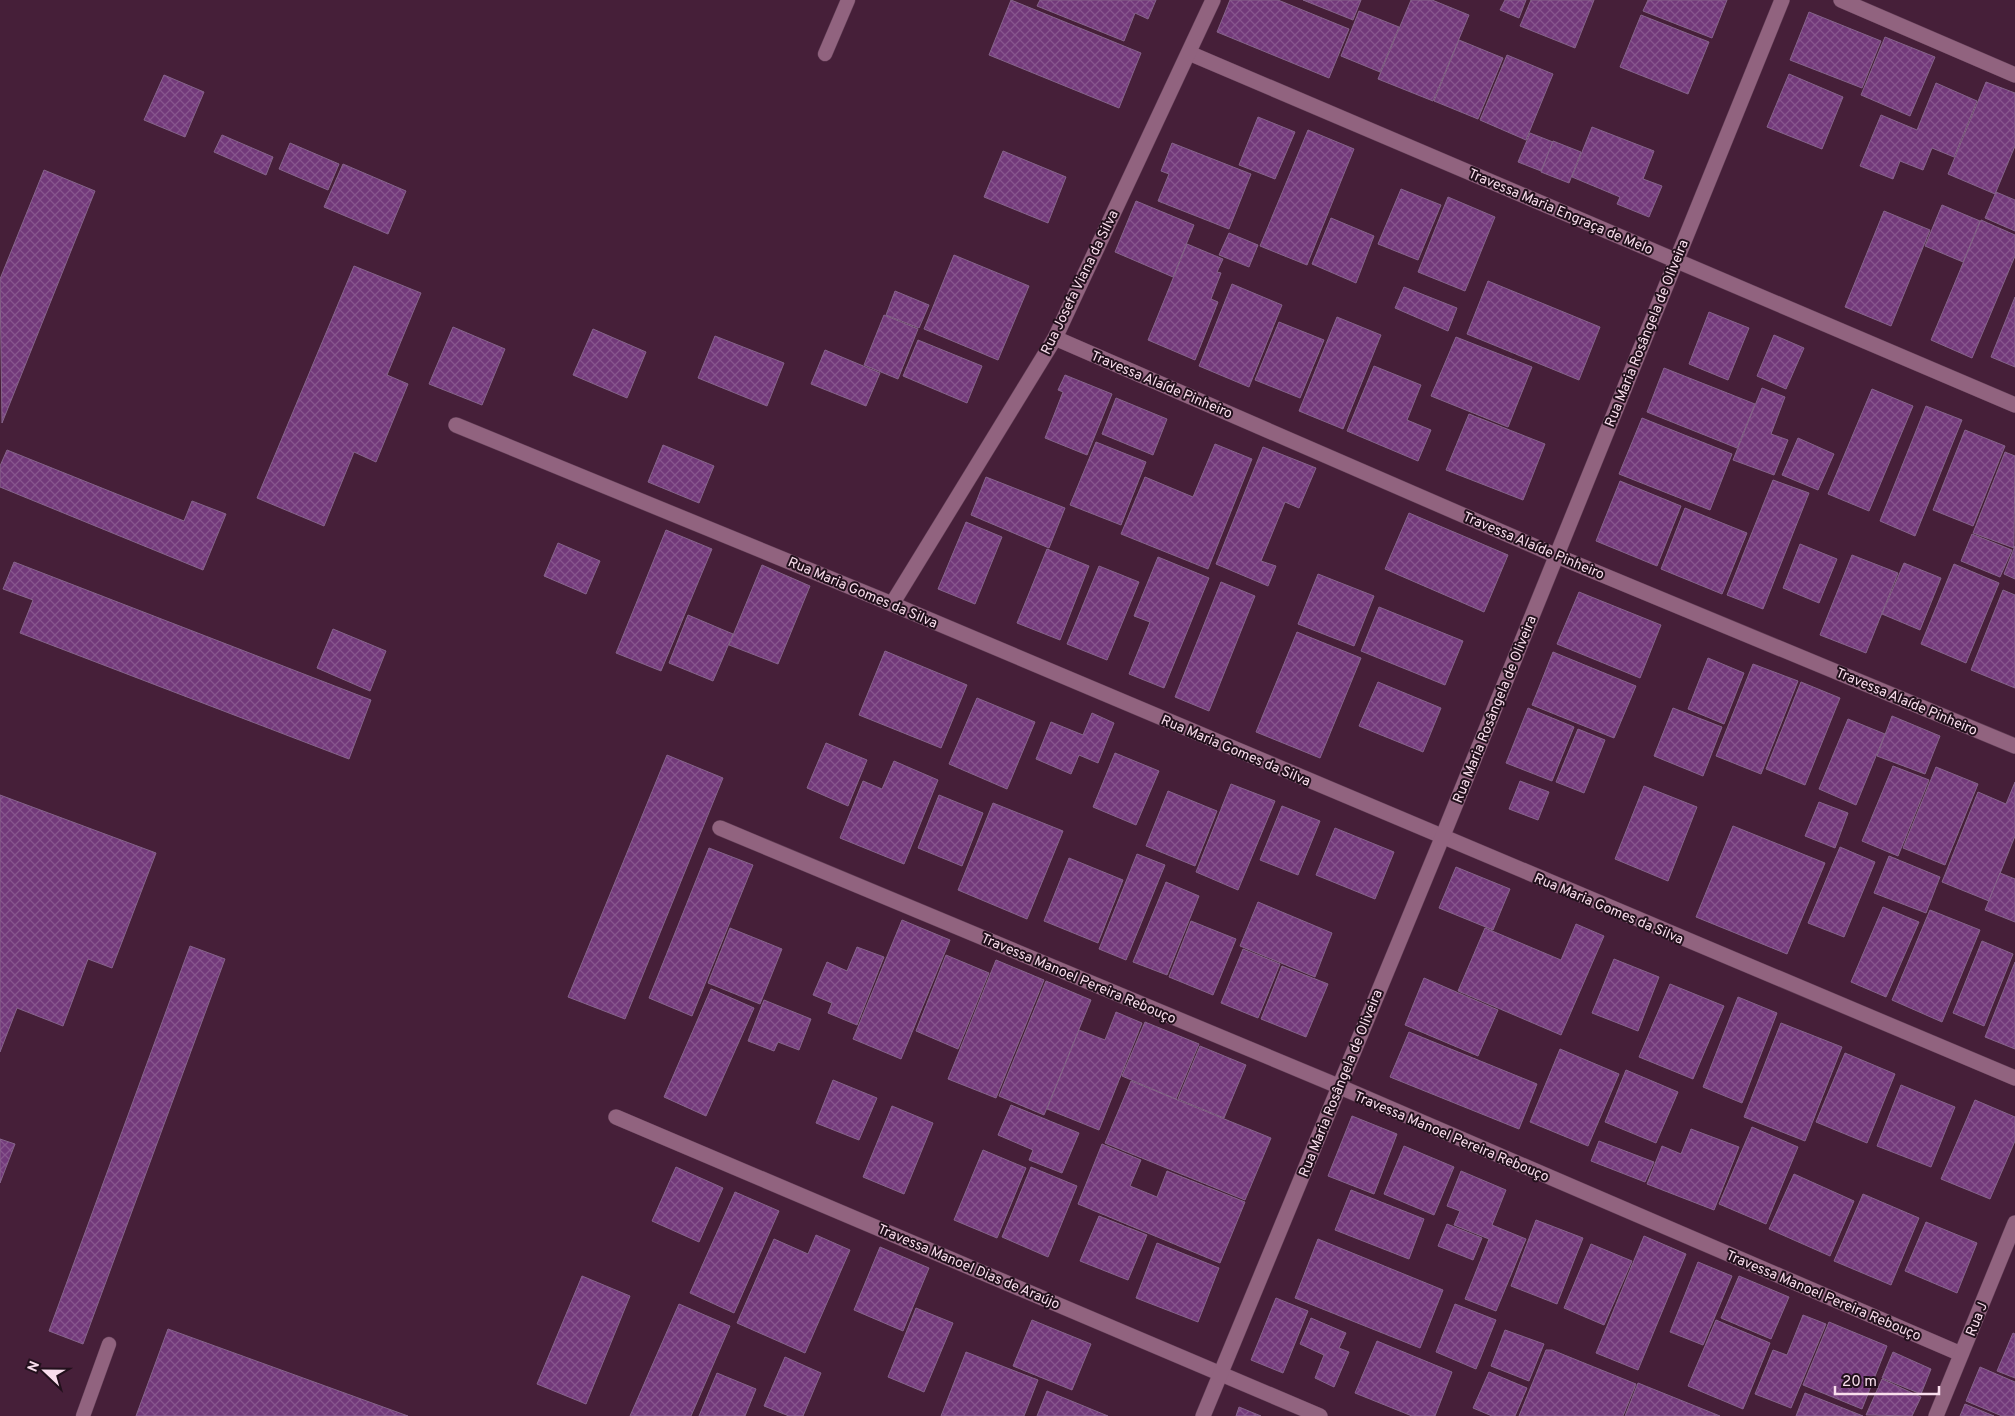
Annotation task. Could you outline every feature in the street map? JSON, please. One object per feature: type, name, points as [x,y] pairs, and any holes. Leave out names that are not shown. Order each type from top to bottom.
[{"type":"street","name":"Rua Josefa Viana da Silva","points":[[892,604],[1055,338],[1213,0]]},
{"type":"street","name":"Rua Maria Rosângela de Oliveira","points":[[1203,1416],[1442,838],[1782,0]]},
{"type":"street","points":[[1841,0],[2015,74]]},
{"type":"street","name":"Travessa Maria Engraça de Melo","points":[[1189,53],[2015,405]]},
{"type":"street","name":"Travessa Alaíde Pinheiro","points":[[1055,338],[1557,556],[2015,746]]},
{"type":"street","name":"Rua Maria Gomes da Silva","points":[[456,425],[892,604],[1442,838],[2015,1078]]},
{"type":"street","name":"Travessa Manoel Pereira Rebouço","points":[[720,828],[1338,1086],[1962,1354]]},
{"type":"street","name":"Travessa Manoel Dias de Araújo","points":[[616,1117],[1320,1416]]},
{"type":"street","name":"Rua J","points":[[1936,1416],[2015,1223]]},
{"type":"lane","points":[[825,54],[848,0]]},
{"type":"lane","points":[[83,1416],[109,1344]]},
{"type":"building","points":[[1011,0],[1141,53],[1119,108],[989,55]]},
{"type":"building","points":[[1040,0],[1156,0],[1148,19],[1135,13],[1124,41],[1037,6]]},
{"type":"building","points":[[1230,0],[1278,0],[1349,29],[1329,78],[1217,32]]},
{"type":"building","points":[[1303,0],[1361,0],[1353,20]]},
{"type":"building","points":[[1411,0],[1432,0],[1469,15],[1433,101],[1378,79]]},
{"type":"building","points":[[1505,0],[1526,0],[1519,18],[1500,10]]},
{"type":"building","points":[[1531,0],[1594,0],[1575,48],[1520,26]]},
{"type":"building","points":[[1648,0],[1727,0],[1712,38],[1643,11]]},
{"type":"building","points":[[1359,11],[1399,27],[1380,72],[1341,56]]},
{"type":"building","points":[[1809,12],[1881,41],[1862,88],[1790,60]]},
{"type":"building","points":[[1641,15],[1709,42],[1688,94],[1620,67]]},
{"type":"building","points":[[1885,37],[1935,57],[1910,116],[1861,95]]},
{"type":"building","points":[[1459,40],[1503,58],[1478,119],[1434,101]]},
{"type":"building","points":[[1507,55],[1553,74],[1526,140],[1480,120]]},
{"type":"building","points":[[1789,74],[1843,97],[1822,149],[1767,127]]},
{"type":"building","points":[[164,75],[204,92],[185,137],[144,120]]},
{"type":"building","points":[[1986,82],[2015,93],[2015,146],[1995,194],[1948,174]]},
{"type":"building","points":[[1936,83],[1977,101],[1954,157],[1932,148],[1923,170],[1900,161],[1893,179],[1860,166],[1881,115],[1917,130]]},
{"type":"building","points":[[1258,117],[1295,132],[1275,179],[1239,165]]},
{"type":"building","points":[[1592,127],[1654,151],[1643,179],[1662,186],[1649,217],[1617,204],[1620,197],[1572,177]]},
{"type":"building","points":[[1308,130],[1354,149],[1307,265],[1260,246]]},
{"type":"building","points":[[1530,133],[1553,142],[1541,171],[1518,162]]},
{"type":"building","points":[[222,135],[273,157],[266,175],[214,152]]},
{"type":"building","points":[[1553,141],[1581,152],[1569,183],[1541,172]]},
{"type":"building","points":[[290,143],[339,164],[328,190],[279,169]]},
{"type":"building","points":[[1172,143],[1251,174],[1229,229],[1158,201],[1169,174],[1161,171]]},
{"type":"building","points":[[1003,151],[1066,177],[1048,223],[984,197]]},
{"type":"building","points":[[343,164],[406,191],[388,234],[324,207]]},
{"type":"building","points":[[44,170],[95,191],[2,423],[0,279]]},
{"type":"building","points":[[1401,189],[1441,205],[1418,260],[1378,244]]},
{"type":"building","points":[[1996,192],[2015,200],[2015,231],[1985,218]]},
{"type":"building","points":[[1448,197],[1495,217],[1465,291],[1418,272]]},
{"type":"building","points":[[1136,201],[1194,225],[1173,277],[1115,252]]},
{"type":"building","points":[[1942,205],[1980,221],[1963,262],[1925,246]]},
{"type":"building","points":[[1884,211],[1930,230],[1891,326],[1845,307]]},
{"type":"building","points":[[1331,218],[1374,236],[1356,283],[1312,264]]},
{"type":"building","points":[[1981,220],[2015,235],[2015,256],[1972,358],[1931,340]]},
{"type":"building","points":[[1229,233],[1258,245],[1249,267],[1219,255]]},
{"type":"building","points":[[1187,244],[1223,259],[1217,272],[1221,273],[1211,299],[1218,302],[1195,360],[1148,340]]},
{"type":"building","points":[[954,255],[1029,286],[998,360],[924,329]]},
{"type":"building","points":[[354,266],[421,293],[387,375],[408,384],[376,462],[354,452],[324,526],[257,498]]},
{"type":"building","points":[[1488,281],[1600,327],[1579,380],[1467,334]]},
{"type":"building","points":[[1232,284],[1282,305],[1249,387],[1199,366]]},
{"type":"building","points":[[1404,287],[1457,308],[1448,331],[1395,308]]},
{"type":"building","points":[[895,291],[929,305],[919,328],[886,315]]},
{"type":"building","points":[[2015,297],[2015,367],[1991,357]]},
{"type":"building","points":[[1709,312],[1749,328],[1728,380],[1689,364]]},
{"type":"building","points":[[884,315],[918,329],[898,379],[864,365]]},
{"type":"building","points":[[1337,317],[1381,335],[1343,429],[1299,411]]},
{"type":"building","points":[[1279,322],[1324,340],[1300,398],[1255,380]]},
{"type":"building","points":[[453,327],[505,349],[482,405],[429,384]]},
{"type":"building","points":[[593,329],[646,352],[627,398],[573,375]]},
{"type":"building","points":[[1774,335],[1804,348],[1786,389],[1757,376]]},
{"type":"building","points":[[715,336],[784,363],[767,406],[698,378]]},
{"type":"building","points":[[1456,337],[1532,367],[1508,427],[1431,396]]},
{"type":"building","points":[[918,340],[982,366],[967,403],[903,376]]},
{"type":"building","points":[[825,350],[880,373],[866,406],[811,384]]},
{"type":"building","points":[[1374,366],[1421,385],[1407,420],[1431,430],[1418,461],[1347,431]]},
{"type":"building","points":[[1664,368],[1755,404],[1737,448],[1647,412]]},
{"type":"building","points":[[1065,375],[1112,394],[1087,455],[1045,438],[1063,392],[1058,390]]},
{"type":"building","points":[[1762,388],[1785,397],[1771,434],[1788,440],[1774,475],[1733,460]]},
{"type":"building","points":[[1872,389],[1913,406],[1869,511],[1828,494]]},
{"type":"building","points":[[1116,398],[1167,419],[1153,455],[1102,434]]},
{"type":"building","points":[[1926,406],[1962,420],[1915,536],[1880,521]]},
{"type":"building","points":[[1469,414],[1545,444],[1523,500],[1446,470]]},
{"type":"building","points":[[1642,418],[1732,454],[1710,510],[1619,474]]},
{"type":"building","points":[[1965,430],[2005,446],[1973,526],[1933,510]]},
{"type":"building","points":[[1798,438],[1834,454],[1818,490],[1782,475]]},
{"type":"building","points":[[1096,442],[1146,462],[1121,525],[1070,505]]},
{"type":"building","points":[[1215,444],[1252,459],[1208,569],[1121,534],[1145,477],[1193,497]]},
{"type":"building","points":[[663,445],[714,466],[699,503],[648,482]]},
{"type":"building","points":[[1263,447],[1316,468],[1299,508],[1285,502],[1261,561],[1276,566],[1268,586],[1216,564]]},
{"type":"building","points":[[7,450],[184,521],[192,501],[226,514],[203,570],[0,487],[0,466]]},
{"type":"building","points":[[2005,452],[2015,456],[2014,548],[1973,533]]},
{"type":"building","points":[[986,477],[1065,508],[1049,548],[971,515]]},
{"type":"building","points":[[1773,480],[1809,493],[1763,609],[1727,595]]},
{"type":"building","points":[[1620,481],[1681,506],[1657,566],[1596,541]]},
{"type":"building","points":[[1685,508],[1747,533],[1722,594],[1661,569]]},
{"type":"building","points":[[1409,513],[1508,555],[1484,612],[1385,569]]},
{"type":"building","points":[[966,522],[1002,537],[975,604],[938,589]]},
{"type":"building","points":[[666,530],[712,549],[661,671],[616,653]]},
{"type":"building","points":[[1972,534],[2012,550],[2000,577],[1961,561]]},
{"type":"building","points":[[558,543],[600,561],[586,594],[544,576]]},
{"type":"building","points":[[1800,544],[1837,559],[1819,603],[1783,588]]},
{"type":"building","points":[[2015,546],[2015,579],[2004,574]]},
{"type":"building","points":[[1047,549],[1089,566],[1060,640],[1017,623]]},
{"type":"building","points":[[1852,555],[1898,573],[1866,653],[1820,635]]},
{"type":"building","points":[[1158,557],[1209,578],[1164,688],[1129,674],[1150,622],[1134,616]]},
{"type":"building","points":[[14,562],[371,700],[349,759],[20,633],[33,600],[3,589]]},
{"type":"building","points":[[1904,563],[1941,578],[1920,630],[1882,614]]},
{"type":"building","points":[[1954,564],[1999,583],[1966,663],[1921,644]]},
{"type":"building","points":[[762,565],[810,586],[778,664],[729,645]]},
{"type":"building","points":[[1099,566],[1139,582],[1107,660],[1067,644]]},
{"type":"building","points":[[1318,574],[1374,596],[1354,646],[1298,624]]},
{"type":"building","points":[[1221,582],[1255,596],[1209,711],[1175,697]]},
{"type":"building","points":[[2003,590],[2015,595],[2015,688],[1971,670]]},
{"type":"building","points":[[1579,592],[1661,625],[1640,678],[1557,644]]},
{"type":"building","points":[[1379,607],[1463,641],[1445,685],[1361,651]]},
{"type":"building","points":[[688,615],[733,634],[713,681],[669,663]]},
{"type":"building","points":[[333,629],[386,651],[370,691],[317,668]]},
{"type":"building","points":[[1297,632],[1361,658],[1320,758],[1256,732]]},
{"type":"building","points":[[885,651],[967,685],[941,748],[859,715]]},
{"type":"building","points":[[1553,652],[1636,686],[1614,738],[1532,705]]},
{"type":"building","points":[[1708,658],[1744,673],[1724,724],[1688,709]]},
{"type":"building","points":[[1753,664],[1798,681],[1761,774],[1716,756]]},
{"type":"building","points":[[1378,682],[1441,708],[1423,752],[1359,726]]},
{"type":"building","points":[[1801,682],[1840,698],[1805,785],[1766,769]]},
{"type":"building","points":[[977,698],[1035,722],[1007,789],[949,764]]},
{"type":"building","points":[[1528,708],[1574,727],[1552,781],[1506,763]]},
{"type":"building","points":[[1673,708],[1722,727],[1703,776],[1654,756]]},
{"type":"building","points":[[1092,713],[1114,723],[1098,763],[1079,755],[1071,774],[1036,759],[1051,722],[1083,735]]},
{"type":"building","points":[[1892,716],[1940,736],[1925,774],[1877,756]]},
{"type":"building","points":[[1848,719],[1885,734],[1856,805],[1819,789]]},
{"type":"building","points":[[1578,729],[1605,740],[1584,793],[1556,782]]},
{"type":"building","points":[[826,743],[867,760],[848,806],[807,788]]},
{"type":"building","points":[[1115,753],[1159,771],[1136,825],[1093,807]]},
{"type":"building","points":[[667,755],[723,778],[625,1019],[568,997]]},
{"type":"building","points":[[894,761],[938,780],[904,864],[840,838],[863,781],[882,789]]},
{"type":"building","points":[[1893,766],[1929,780],[1898,856],[1862,841]]},
{"type":"building","points":[[1936,767],[1978,784],[1945,865],[1903,848]]},
{"type":"building","points":[[1520,781],[1549,792],[1538,820],[1509,809]]},
{"type":"building","points":[[2015,782],[2015,836],[1989,901],[1942,882],[1978,792],[2006,804]]},
{"type":"building","points":[[1231,784],[1275,801],[1238,890],[1196,872]]},
{"type":"building","points":[[1644,786],[1697,807],[1668,881],[1615,859]]},
{"type":"building","points":[[1168,791],[1217,811],[1195,866],[1146,846]]},
{"type":"building","points":[[0,795],[156,853],[112,968],[88,959],[63,1026],[17,1008],[0,1052]]},
{"type":"building","points":[[939,795],[983,813],[962,866],[918,848]]},
{"type":"building","points":[[1819,802],[1848,813],[1835,848],[1805,836]]},
{"type":"building","points":[[993,803],[1063,831],[1027,919],[958,890]]},
{"type":"building","points":[[1282,806],[1320,821],[1298,875],[1260,860]]},
{"type":"building","points":[[1733,826],[1825,863],[1787,954],[1696,917]]},
{"type":"building","points":[[1335,828],[1394,852],[1375,899],[1316,875]]},
{"type":"building","points":[[1840,847],[1875,862],[1844,937],[1808,923]]},
{"type":"building","points":[[709,848],[753,865],[692,1016],[649,998]]},
{"type":"building","points":[[1137,854],[1165,865],[1126,960],[1099,949]]},
{"type":"building","points":[[1889,856],[1940,877],[1926,913],[1874,893]]},
{"type":"building","points":[[1069,858],[1123,880],[1098,943],[1044,921]]},
{"type":"building","points":[[1456,867],[1510,889],[1493,930],[1439,908]]},
{"type":"building","points":[[2000,873],[2015,879],[2015,922],[1985,910]]},
{"type":"building","points":[[1166,882],[1199,896],[1167,975],[1133,962]]},
{"type":"building","points":[[1258,902],[1332,933],[1315,977],[1240,946]]},
{"type":"building","points":[[1883,907],[1919,922],[1886,997],[1851,982]]},
{"type":"building","points":[[1930,910],[1980,930],[1942,1022],[1892,1000]]},
{"type":"building","points":[[902,920],[950,940],[901,1059],[853,1039]]},
{"type":"building","points":[[1191,921],[1236,939],[1213,995],[1169,977]]},
{"type":"building","points":[[1576,924],[1604,936],[1561,1035],[1458,991],[1485,928],[1561,960]]},
{"type":"building","points":[[730,928],[782,949],[760,1004],[708,983]]},
{"type":"building","points":[[1982,941],[2013,954],[1984,1026],[1953,1013]]},
{"type":"building","points":[[190,946],[225,959],[83,1344],[49,1331]]},
{"type":"building","points":[[857,947],[884,957],[857,1025],[828,1013],[832,1003],[813,995],[827,962],[847,971]]},
{"type":"building","points":[[1243,949],[1280,964],[1258,1018],[1221,1003]]},
{"type":"building","points":[[946,955],[989,973],[958,1049],[916,1031]]},
{"type":"building","points":[[1614,959],[1659,977],[1638,1031],[1592,1013]]},
{"type":"building","points":[[996,960],[1044,980],[996,1098],[948,1079]]},
{"type":"building","points":[[2015,962],[2015,1049],[1985,1037]]},
{"type":"building","points":[[1282,966],[1328,984],[1306,1037],[1261,1019]]},
{"type":"building","points":[[1424,978],[1498,1010],[1478,1056],[1405,1025]]},
{"type":"building","points":[[1046,981],[1091,1000],[1044,1115],[999,1096]]},
{"type":"building","points":[[1670,984],[1724,1006],[1693,1079],[1639,1057]]},
{"type":"building","points":[[711,989],[754,1008],[706,1116],[664,1097]]},
{"type":"building","points":[[1738,997],[1777,1013],[1742,1103],[1703,1087]]},
{"type":"building","points":[[764,1000],[811,1019],[799,1050],[778,1042],[774,1051],[748,1041]]},
{"type":"building","points":[[1116,1012],[1142,1023],[1099,1130],[1047,1109],[1079,1030],[1105,1040]]},
{"type":"building","points":[[1145,1022],[1199,1044],[1176,1099],[1122,1076]]},
{"type":"building","points":[[1781,1023],[1842,1047],[1805,1141],[1744,1117]]},
{"type":"building","points":[[1409,1032],[1537,1084],[1519,1129],[1390,1077]]},
{"type":"building","points":[[1200,1046],[1246,1065],[1224,1118],[1178,1099]]},
{"type":"building","points":[[1560,1049],[1619,1074],[1588,1146],[1530,1122]]},
{"type":"building","points":[[1845,1053],[1895,1074],[1867,1143],[1816,1122]]},
{"type":"building","points":[[1626,1070],[1678,1092],[1656,1143],[1605,1122]]},
{"type":"building","points":[[833,1080],[877,1098],[859,1140],[816,1123]]},
{"type":"building","points":[[1131,1081],[1271,1138],[1245,1200],[1105,1143]]},
{"type":"building","points":[[1901,1085],[1955,1107],[1931,1167],[1877,1146]]},
{"type":"building","points":[[1975,1100],[2015,1117],[2015,1141],[1990,1199],[1941,1179]]},
{"type":"building","points":[[1011,1105],[1079,1133],[1062,1173],[1029,1160],[1033,1150],[998,1135]]},
{"type":"building","points":[[892,1106],[933,1123],[904,1194],[863,1177]]},
{"type":"building","points":[[1352,1116],[1397,1134],[1374,1194],[1328,1176]]},
{"type":"building","points":[[1752,1127],[1798,1147],[1766,1224],[1719,1204]]},
{"type":"building","points":[[1691,1129],[1739,1147],[1714,1210],[1647,1184],[1662,1146],[1681,1154]]},
{"type":"building","points":[[0,1139],[15,1144],[0,1183]]},
{"type":"building","points":[[1599,1141],[1654,1162],[1645,1182],[1591,1161]]},
{"type":"building","points":[[1102,1144],[1141,1160],[1130,1186],[1157,1197],[1167,1171],[1245,1202],[1220,1263],[1078,1204]]},
{"type":"building","points":[[1404,1146],[1454,1167],[1434,1215],[1384,1194]]},
{"type":"building","points":[[983,1150],[1026,1168],[997,1238],[954,1220]]},
{"type":"building","points":[[676,1167],[723,1188],[699,1242],[652,1221]]},
{"type":"building","points":[[1031,1167],[1077,1186],[1048,1257],[1002,1237]]},
{"type":"building","points":[[1461,1171],[1506,1190],[1492,1225],[1526,1239],[1496,1311],[1465,1299],[1489,1239],[1454,1225],[1460,1211],[1447,1206]]},
{"type":"building","points":[[1794,1174],[1854,1201],[1830,1256],[1769,1229]]},
{"type":"building","points":[[1351,1190],[1424,1219],[1409,1259],[1335,1230]]},
{"type":"building","points":[[735,1192],[779,1211],[734,1313],[690,1293]]},
{"type":"building","points":[[1863,1194],[1919,1218],[1891,1285],[1834,1261]]},
{"type":"building","points":[[1099,1216],[1147,1235],[1128,1280],[1080,1261]]},
{"type":"building","points":[[1536,1220],[1583,1238],[1557,1304],[1511,1286]]},
{"type":"building","points":[[1926,1222],[1977,1243],[1957,1293],[1905,1271]]},
{"type":"building","points":[[1447,1224],[1482,1238],[1473,1260],[1438,1246]]},
{"type":"building","points":[[816,1235],[850,1250],[805,1353],[737,1323],[774,1239],[808,1254]]},
{"type":"building","points":[[1644,1236],[1686,1254],[1638,1370],[1596,1353]]},
{"type":"building","points":[[1318,1239],[1443,1290],[1420,1348],[1295,1298]]},
{"type":"building","points":[[1157,1243],[1219,1268],[1198,1322],[1136,1298]]},
{"type":"building","points":[[1591,1244],[1632,1261],[1604,1325],[1564,1308]]},
{"type":"building","points":[[880,1247],[929,1268],[903,1331],[854,1310]]},
{"type":"building","points":[[1698,1262],[1732,1276],[1703,1345],[1670,1332]]},
{"type":"building","points":[[582,1276],[630,1296],[586,1404],[537,1384]]},
{"type":"building","points":[[1739,1276],[1789,1297],[1771,1339],[1721,1318]]},
{"type":"building","points":[[1276,1298],[1308,1311],[1283,1373],[1251,1360]]},
{"type":"building","points":[[679,1304],[730,1326],[691,1416],[630,1416]]},
{"type":"building","points":[[1455,1304],[1496,1320],[1476,1369],[1436,1352]]},
{"type":"building","points":[[916,1308],[953,1323],[924,1392],[888,1377]]},
{"type":"building","points":[[1803,1315],[1826,1324],[1791,1408],[1755,1394],[1773,1350],[1787,1355]]},
{"type":"building","points":[[1311,1318],[1346,1333],[1339,1348],[1349,1352],[1334,1387],[1315,1378],[1324,1355],[1300,1344]]},
{"type":"building","points":[[1032,1320],[1091,1344],[1072,1390],[1013,1366]]},
{"type":"building","points":[[1716,1320],[1770,1343],[1743,1409],[1688,1386]]},
{"type":"building","points":[[1829,1322],[1887,1346],[1862,1409],[1803,1385]]},
{"type":"building","points":[[168,1329],[408,1416],[136,1416]]},
{"type":"building","points":[[1505,1330],[1544,1344],[1529,1381],[1491,1366]]},
{"type":"building","points":[[2013,1333],[2015,1334],[2015,1378],[1997,1371]]},
{"type":"building","points":[[1377,1341],[1452,1372],[1435,1416],[1412,1416],[1355,1393]]},
{"type":"building","points":[[1546,1350],[1552,1350],[1636,1384],[1623,1416],[1519,1416]]},
{"type":"building","points":[[966,1352],[1038,1380],[1024,1416],[941,1416]]},
{"type":"building","points":[[1893,1352],[1931,1369],[1921,1394],[1882,1378]]},
{"type":"building","points":[[785,1357],[821,1373],[803,1416],[789,1416],[764,1406]]},
{"type":"building","points":[[1980,1367],[2015,1382],[2015,1416],[2002,1416],[1966,1401]]},
{"type":"building","points":[[1489,1372],[1527,1388],[1515,1416],[1492,1416],[1473,1408]]},
{"type":"building","points":[[717,1373],[756,1389],[745,1416],[699,1416]]},
{"type":"building","points":[[1882,1379],[1921,1397],[1912,1416],[1866,1415]]},
{"type":"building","points":[[1638,1383],[1720,1416],[1625,1416]]},
{"type":"building","points":[[1047,1391],[1108,1416],[1037,1416]]},
{"type":"building","points":[[1805,1393],[1863,1416],[1796,1416]]},
{"type":"building","points":[[1965,1404],[1994,1416],[1960,1416]]},
{"type":"building","points":[[1239,1407],[1261,1416],[1236,1416]]}]
